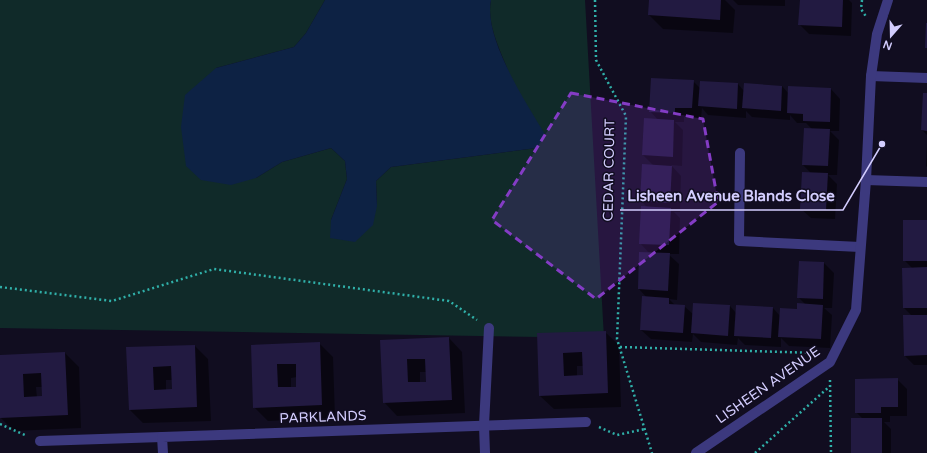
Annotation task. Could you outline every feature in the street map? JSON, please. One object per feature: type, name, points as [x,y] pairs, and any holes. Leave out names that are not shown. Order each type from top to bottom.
[{"type":"street","name":"LISHEEN AVENUE","points":[[696,453],[832,358],[856,310],[866,180],[871,76],[877,34],[888,0]]},
{"type":"street","points":[[871,76],[927,78]]},
{"type":"street","points":[[740,153],[739,241],[860,247]]},
{"type":"street","points":[[866,180],[927,182]]},
{"type":"street","points":[[485,453],[484,425],[489,328]]},
{"type":"street","name":"PARKLANDS","points":[[40,441],[586,422]]},
{"type":"street","points":[[162,437],[163,453]]},
{"type":"path","name":"CEDAR COURT","points":[[595,0],[596,60],[626,116],[617,338],[652,453]]},
{"type":"path","points":[[0,287],[112,301],[214,269],[449,301],[489,328]]},
{"type":"path","points":[[620,346],[832,358],[830,386],[831,453]]},
{"type":"path","points":[[755,453],[830,386]]},
{"type":"path","points":[[586,422],[617,435],[645,429]]},
{"type":"path","points":[[0,424],[40,441]]},
{"type":"highlighted area","points":[[571,93],[703,119],[718,202],[596,299],[492,220]]},
{"type":"green space","points":[[0,0],[325,0],[306,33],[294,47],[216,68],[256,178],[282,162],[331,148],[345,161],[347,179],[331,220],[377,206],[376,181],[391,167],[536,148],[495,38],[491,19],[491,0],[585,0],[604,338],[0,328]]},
{"type":"water","points":[[325,0],[491,0],[490,15],[500,51],[518,89],[546,136],[536,148],[391,167],[376,181],[377,206],[373,225],[355,242],[330,238],[331,220],[347,179],[345,161],[331,148],[282,162],[256,178],[231,185],[201,180],[186,166],[181,127],[185,95],[216,68],[294,47],[306,33]]},
{"type":"building","points":[[649,0],[721,0],[720,20],[648,15]]},
{"type":"building","points":[[800,0],[843,0],[842,27],[798,25]]},
{"type":"building","points":[[926,23],[927,48],[925,48]]},
{"type":"building","points":[[651,78],[694,80],[692,108],[675,108],[675,113],[649,112]]},
{"type":"building","points":[[700,81],[738,83],[737,109],[698,106]]},
{"type":"building","points":[[744,83],[782,86],[781,111],[742,108]]},
{"type":"building","points":[[788,86],[831,88],[830,122],[803,121],[803,114],[787,113]]},
{"type":"building","points":[[923,93],[927,93],[927,131],[921,130]]},
{"type":"building","points":[[644,118],[674,120],[673,157],[642,155]]},
{"type":"building","points":[[804,128],[830,129],[828,166],[802,165]]},
{"type":"building","points":[[642,164],[672,166],[670,203],[640,201]]},
{"type":"building","points":[[802,172],[828,173],[826,210],[800,209]]},
{"type":"building","points":[[641,206],[671,208],[669,245],[639,244]]},
{"type":"building","points":[[903,220],[927,220],[927,261],[903,261]]},
{"type":"building","points":[[639,252],[670,253],[668,291],[638,289]]},
{"type":"building","points":[[799,261],[824,262],[823,299],[797,298]]},
{"type":"building","points":[[927,267],[927,308],[903,308],[902,268]]},
{"type":"building","points":[[642,296],[669,298],[669,304],[685,305],[683,333],[640,330]]},
{"type":"building","points":[[693,303],[730,305],[728,336],[691,333]]},
{"type":"building","points":[[797,303],[823,305],[821,339],[778,337],[780,308],[797,309]]},
{"type":"building","points":[[736,305],[773,307],[771,338],[734,336]]},
{"type":"building","points":[[903,315],[927,315],[927,355],[904,356]]},
{"type":"building","points":[[606,331],[608,393],[539,396],[537,333]],"holes":[[[582,352],[583,375],[564,376],[563,353]]]},
{"type":"building","points":[[449,337],[452,400],[383,403],[380,340]],"holes":[[[407,359],[425,359],[426,382],[408,382]]]},
{"type":"building","points":[[320,342],[322,405],[253,408],[251,345]],"holes":[[[277,364],[296,364],[296,387],[278,387]]]},
{"type":"building","points":[[195,345],[197,407],[129,410],[126,347]],"holes":[[[171,366],[172,389],[154,390],[153,367]]]},
{"type":"building","points":[[65,352],[68,415],[0,418],[0,355]],"holes":[[[41,373],[42,396],[24,397],[23,374]]]},
{"type":"building","points":[[898,378],[898,407],[881,407],[881,413],[855,413],[855,379]]},
{"type":"building","points":[[851,418],[882,418],[882,453],[851,453]]},
{"type":"place","name":"Lisheen Avenue Blands Close","points":[[882,144]]}]
